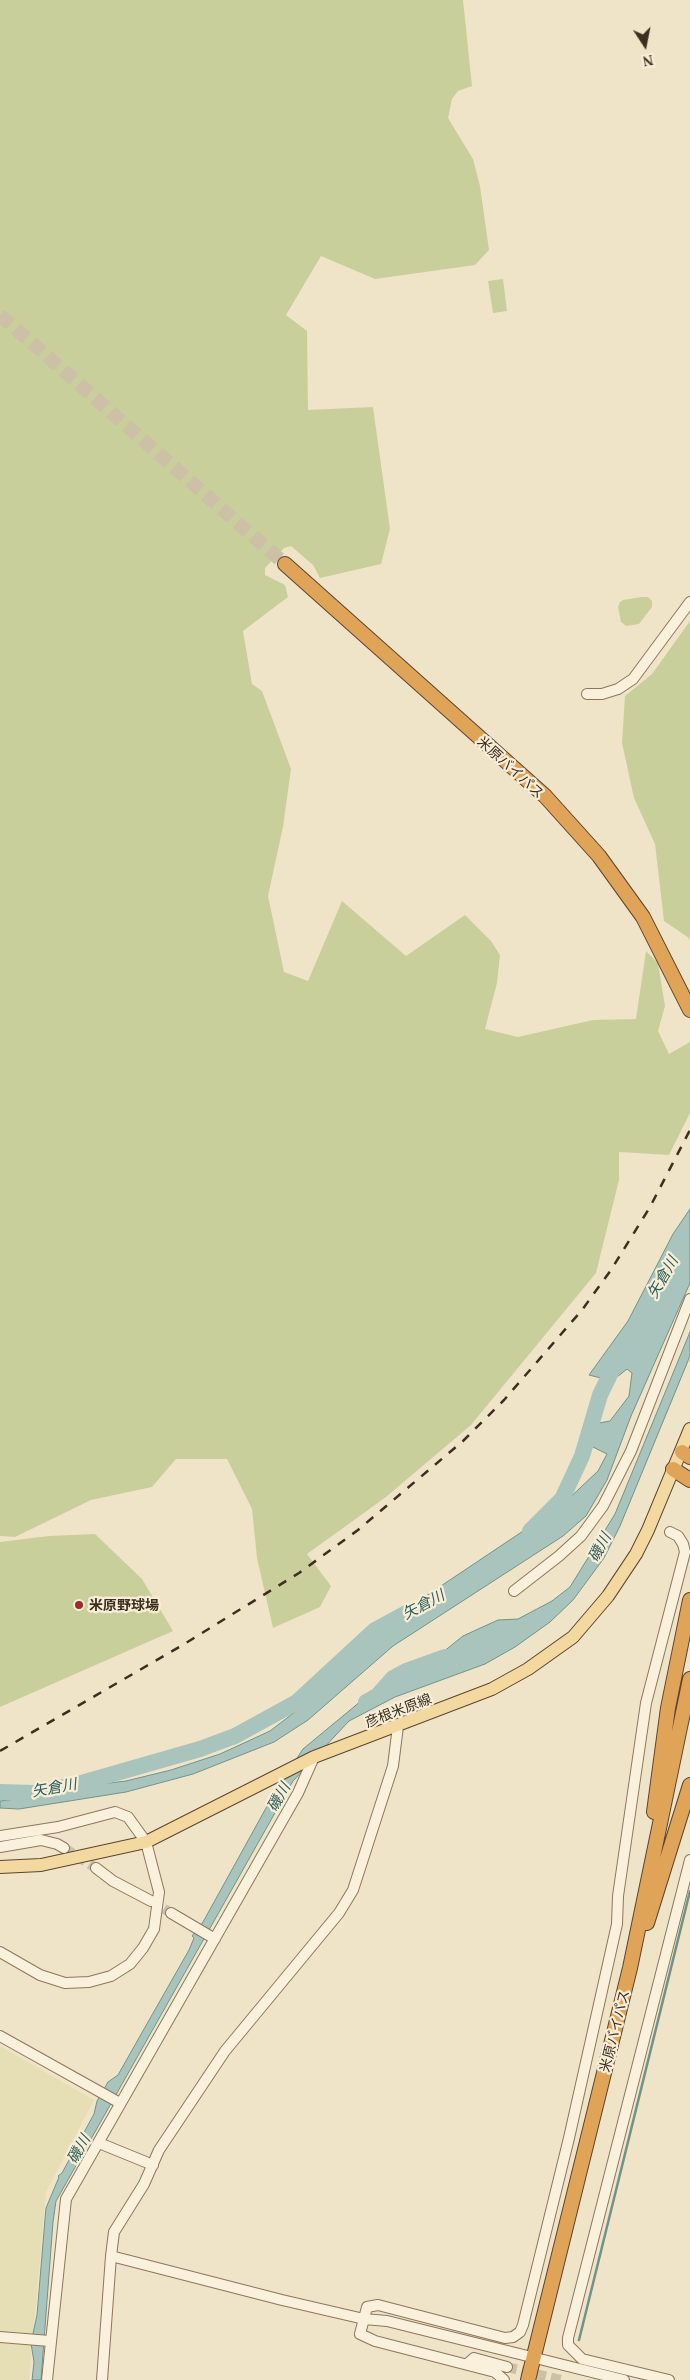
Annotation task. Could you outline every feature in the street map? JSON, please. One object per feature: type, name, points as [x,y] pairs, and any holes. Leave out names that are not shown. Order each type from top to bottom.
[{"type":"highway","name":"米原バイパス","points":[[285,564],[551,803],[599,856],[643,917],[690,1010]]},
{"type":"highway","points":[[673,1469],[690,1480]]},
{"type":"highway","points":[[646,1892],[661,1754],[690,1600]]},
{"type":"highway","name":"米原バイパス","points":[[528,2380],[630,1968],[690,1679]]},
{"type":"highway","points":[[630,1968],[639,1950],[690,1785]]},
{"type":"main road","name":"彦根米原線","points":[[0,1867],[41,1865],[146,1842],[278,1774],[314,1758],[492,1689],[528,1669],[573,1637],[608,1596],[636,1554],[673,1469],[686,1455],[690,1429]]},
{"type":"street","points":[[587,694],[602,694],[618,689],[633,679],[690,602]]},
{"type":"street","points":[[514,1591],[574,1543],[603,1506],[631,1451],[690,1298]]},
{"type":"street","points":[[504,2380],[495,2372],[376,2341],[360,2334],[367,2307],[378,2305],[505,2338],[513,2337],[520,2332],[523,2325],[574,2119],[617,1924],[618,1896],[646,1704],[685,1552],[678,1536],[670,1532]]},
{"type":"street","points":[[102,2380],[114,2232],[153,2165],[159,2150],[225,2050],[339,1913],[353,1890],[393,1766],[398,1726]]},
{"type":"street","points":[[47,2380],[48,2341],[66,2199],[99,2143],[118,2102],[298,1793],[314,1758]]},
{"type":"street","points":[[0,1836],[58,1827],[115,1812],[128,1818],[146,1842],[159,1892],[154,1929],[143,1948],[130,1964],[111,1976],[89,1982],[65,1983],[40,1975],[0,1952]]},
{"type":"street","points":[[0,1847],[41,1840],[64,1848]]},
{"type":"street","points":[[669,2380],[582,2359],[568,2345],[568,2338],[690,1860]]},
{"type":"street","points":[[96,1868],[114,1881],[151,1901]]},
{"type":"street","points":[[171,1913],[212,1938]]},
{"type":"street","points":[[0,2036],[118,2102]]},
{"type":"street","points":[[99,2143],[153,2165]]},
{"type":"street","points":[[111,2256],[282,2300],[364,2319],[387,2321],[624,2380]]},
{"type":"street","points":[[0,2337],[48,2341]]},
{"type":"street","points":[[467,2364],[474,2358],[507,2366]]},
{"type":"shaded area","points":[[0,2046],[94,2100],[46,2192],[29,2380],[0,2380]]},
{"type":"green space","points":[[0,0],[463,0],[472,86],[458,91],[452,99],[448,118],[473,159],[480,186],[489,250],[475,265],[375,279],[321,256],[286,315],[307,331],[308,410],[373,407],[390,529],[381,564],[320,578],[313,565],[291,546],[284,548],[265,568],[265,575],[285,585],[288,597],[243,631],[252,684],[262,691],[291,769],[283,827],[268,896],[284,972],[308,981],[342,901],[406,956],[465,915],[491,941],[500,955],[497,983],[485,1029],[518,1037],[593,1020],[636,1019],[646,951],[658,963],[665,1006],[658,1031],[669,1054],[690,1042],[690,1113],[669,1155],[619,1152],[619,1180],[596,1273],[471,1425],[386,1497],[307,1554],[331,1586],[320,1607],[273,1628],[257,1558],[252,1509],[227,1459],[176,1459],[152,1487],[91,1500],[15,1537],[0,1536]]},
{"type":"green space","points":[[503,279],[507,311],[493,313],[488,281]]},
{"type":"green space","points":[[648,597],[652,601],[652,607],[639,624],[626,626],[621,622],[618,607],[620,602]]},
{"type":"green space","points":[[690,621],[690,941],[689,938],[664,921],[655,844],[634,798],[622,743],[625,696],[652,674]]},
{"type":"green space","name":"米原野球場","points":[[95,1534],[142,1579],[173,1631],[0,1707],[0,1542],[49,1536]]},
{"type":"water","points":[[690,1209],[690,1283],[631,1416],[607,1480],[586,1516],[563,1536],[393,1646],[308,1720],[274,1742],[193,1774],[126,1792],[19,1809],[0,1808],[0,1801],[73,1792],[93,1785],[126,1781],[171,1770],[220,1754],[270,1731],[309,1701],[368,1640],[411,1606],[562,1505],[598,1471],[607,1454],[591,1446],[582,1431],[588,1422],[610,1421],[629,1396],[632,1373],[627,1369],[617,1377],[605,1379],[589,1375],[628,1321],[673,1234]]},
{"type":"water","points":[[690,1332],[690,1356],[620,1526],[604,1558],[573,1600],[550,1622],[515,1647],[485,1664],[395,1697],[349,1721],[293,1781],[56,2201],[41,2380],[32,2380],[34,2362],[31,2343],[37,2315],[46,2208],[58,2176],[62,2173],[94,2114],[97,2101],[108,2082],[118,2075],[189,1950],[194,1938],[192,1936],[203,1922],[276,1790],[303,1749],[361,1701],[433,1660],[463,1636],[498,1620],[518,1619],[552,1601],[570,1587],[615,1514]]},
{"type":"waterway","name":"矢倉川","points":[[530,1531],[562,1499],[582,1456],[600,1395],[617,1360]]},
{"type":"waterway","name":"矢倉川","points":[[0,1792],[34,1793],[78,1784],[200,1749],[235,1736],[297,1702],[375,1630],[410,1611]]},
{"type":"waterway","name":"磯川","points":[[366,1702],[377,1696],[393,1678],[406,1671],[445,1657]]},
{"type":"waterway","points":[[579,2340],[690,1891]]},
{"type":"tunnel","points":[[0,315],[285,564]]},
{"type":"tunnel","points":[[64,1848],[96,1868]]},
{"type":"tunnel","points":[[151,1901],[171,1913]]},
{"type":"tunnel","points":[[507,2367],[561,2380]]},
{"type":"railway","points":[[0,1751],[181,1646],[299,1573],[358,1530],[463,1441],[504,1400],[582,1310],[611,1270],[650,1207],[690,1130]]},
{"type":"place","name":"米原野球場","points":[[79,1605]]}]
